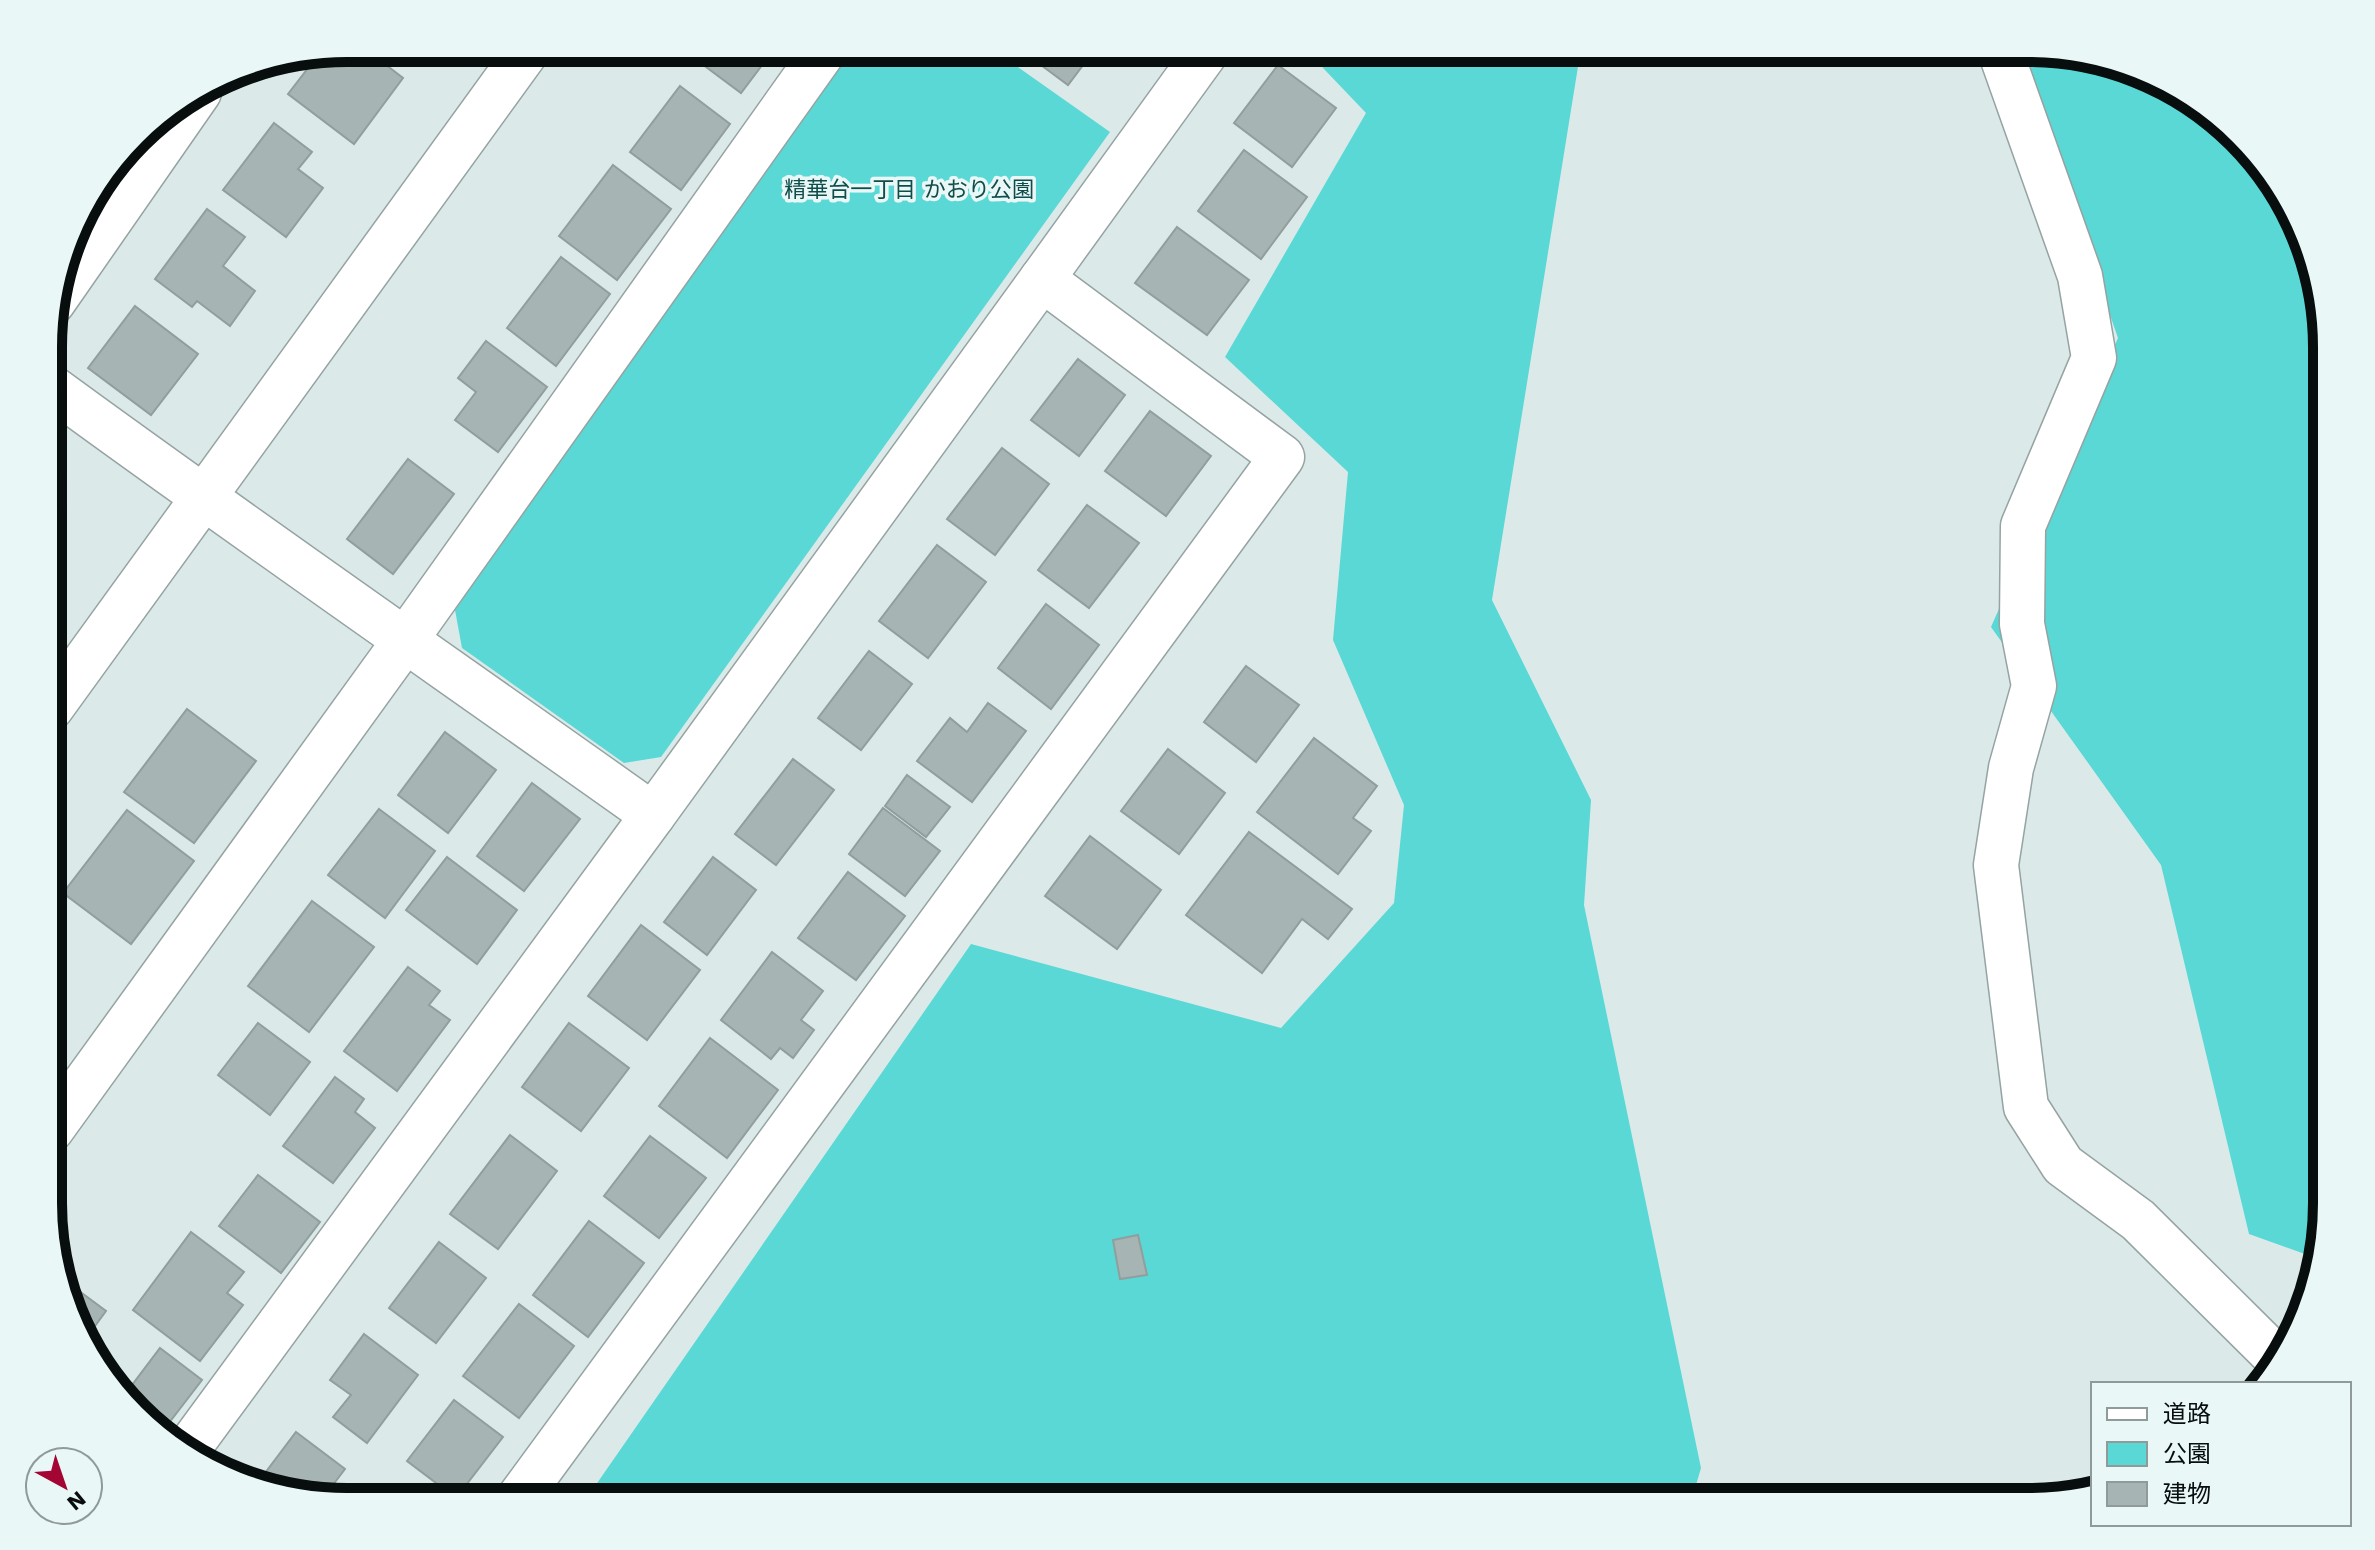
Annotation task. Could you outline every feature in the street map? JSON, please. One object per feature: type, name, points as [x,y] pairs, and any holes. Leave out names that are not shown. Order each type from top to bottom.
[{"type":"street","points":[[62,693],[519,62]]},
{"type":"street","points":[[62,1115],[406,639],[816,62]]},
{"type":"street","points":[[193,1442],[1199,62]]},
{"type":"street","points":[[2004,62],[2080,276],[2094,358],[2023,526],[2022,624],[2034,686],[2011,768],[1996,865],[2026,1107],[2063,1165],[2138,1220],[2271,1352]]},
{"type":"street","points":[[71,276],[184,114]]},
{"type":"street","points":[[526,1488],[1282,457],[1042,279]]},
{"type":"street","points":[[62,395],[202,498],[653,815]]},
{"type":"green space","name":"精華台一丁目 かおり公園","points":[[841,62],[1011,62],[1110,132],[661,757],[624,763],[462,648],[455,610],[517,517]]},
{"type":"green space","points":[[1317,62],[1579,62],[1492,600],[1591,800],[1584,905],[1701,1468],[1695,1488],[594,1488],[971,944],[1281,1028],[1394,903],[1404,805],[1333,640],[1348,472],[1225,357],[1366,113]]},
{"type":"green space","points":[[2023,62],[2065,64],[2119,77],[2170,100],[2216,133],[2242,159],[2275,205],[2298,256],[2308,292],[2312,329],[2313,1203],[2308,1255],[2249,1234],[2161,865],[1991,627],[2118,338]]},
{"type":"building","points":[[382,62],[403,78],[354,144],[288,94],[311,64]]},
{"type":"building","points":[[699,62],[764,62],[741,93]]},
{"type":"building","points":[[1037,62],[1085,62],[1068,85]]},
{"type":"building","points":[[1278,65],[1336,108],[1292,167],[1234,123]]},
{"type":"building","points":[[680,86],[730,124],[681,190],[630,152]]},
{"type":"building","points":[[274,123],[312,152],[298,169],[323,188],[286,237],[223,190]]},
{"type":"building","points":[[1244,150],[1307,197],[1261,259],[1198,211]]},
{"type":"building","points":[[613,165],[671,209],[617,280],[559,236]]},
{"type":"building","points":[[207,209],[245,237],[223,266],[255,291],[230,326],[197,301],[192,307],[155,279]]},
{"type":"building","points":[[1177,227],[1249,280],[1207,335],[1135,283]]},
{"type":"building","points":[[561,257],[610,294],[556,366],[507,328]]},
{"type":"building","points":[[135,306],[198,354],[151,415],[88,368]]},
{"type":"building","points":[[486,341],[547,387],[498,452],[455,420],[476,392],[458,378]]},
{"type":"building","points":[[1078,359],[1125,395],[1079,456],[1031,420]]},
{"type":"building","points":[[1150,411],[1211,456],[1166,516],[1105,471]]},
{"type":"building","points":[[1002,448],[1049,484],[995,555],[947,519]]},
{"type":"building","points":[[408,459],[454,494],[393,574],[347,539]]},
{"type":"building","points":[[1087,505],[1139,543],[1089,608],[1038,570]]},
{"type":"building","points":[[937,545],[986,582],[928,658],[879,621]]},
{"type":"building","points":[[1046,604],[1099,645],[1051,709],[998,668]]},
{"type":"building","points":[[869,651],[912,684],[861,750],[818,718]]},
{"type":"building","points":[[1246,666],[1299,705],[1256,762],[1204,722]]},
{"type":"building","points":[[988,703],[1026,731],[972,802],[917,761],[950,718],[967,732]]},
{"type":"building","points":[[187,709],[256,761],[194,843],[124,792]]},
{"type":"building","points":[[445,732],[496,770],[448,833],[398,795]]},
{"type":"building","points":[[1314,738],[1377,786],[1353,818],[1371,831],[1338,874],[1257,812]]},
{"type":"building","points":[[1168,749],[1225,793],[1179,854],[1121,811]]},
{"type":"building","points":[[793,759],[834,790],[776,865],[735,834]]},
{"type":"building","points":[[907,775],[950,807],[926,837],[885,806]]},
{"type":"building","points":[[532,783],[580,819],[524,891],[477,856]]},
{"type":"building","points":[[883,808],[940,851],[905,896],[849,854]]},
{"type":"building","points":[[379,809],[435,851],[385,918],[328,875]]},
{"type":"building","points":[[127,810],[194,861],[131,944],[63,893]]},
{"type":"building","points":[[1249,832],[1352,909],[1328,939],[1302,919],[1262,973],[1186,915]]},
{"type":"building","points":[[1090,836],[1161,890],[1117,949],[1045,896]]},
{"type":"building","points":[[447,857],[517,910],[477,964],[406,910]]},
{"type":"building","points":[[713,857],[756,890],[707,955],[664,922]]},
{"type":"building","points":[[848,872],[905,916],[856,980],[798,938]]},
{"type":"building","points":[[312,901],[374,947],[309,1032],[248,986]]},
{"type":"building","points":[[641,925],[700,970],[647,1040],[588,996]]},
{"type":"building","points":[[772,952],[823,991],[801,1020],[814,1030],[793,1058],[780,1048],[771,1059],[721,1020]]},
{"type":"building","points":[[408,967],[440,991],[429,1005],[450,1020],[397,1091],[344,1051]]},
{"type":"building","points":[[258,1023],[310,1062],[270,1115],[218,1075]]},
{"type":"building","points":[[569,1023],[629,1068],[581,1131],[522,1087]]},
{"type":"building","points":[[710,1038],[778,1090],[727,1158],[659,1106]]},
{"type":"building","points":[[335,1077],[364,1099],[355,1112],[375,1128],[333,1183],[283,1146]]},
{"type":"building","points":[[510,1135],[557,1171],[498,1249],[450,1214]]},
{"type":"building","points":[[650,1136],[706,1178],[659,1238],[604,1196]]},
{"type":"building","points":[[258,1175],[320,1222],[281,1273],[219,1226]]},
{"type":"building","points":[[589,1221],[644,1263],[588,1337],[533,1295]]},
{"type":"building","points":[[191,1232],[244,1272],[227,1293],[243,1305],[200,1361],[133,1310]]},
{"type":"building","points":[[1138,1235],[1147,1275],[1120,1279],[1113,1240]]},
{"type":"building","points":[[439,1242],[486,1278],[436,1343],[389,1308]]},
{"type":"building","points":[[75,1288],[106,1311],[92,1330]]},
{"type":"building","points":[[519,1304],[574,1346],[519,1418],[463,1376]]},
{"type":"building","points":[[364,1334],[418,1375],[367,1443],[333,1417],[351,1395],[330,1380]]},
{"type":"building","points":[[160,1348],[202,1380],[168,1424],[130,1387]]},
{"type":"building","points":[[454,1400],[503,1437],[464,1488],[443,1488],[407,1461]]},
{"type":"building","points":[[296,1432],[345,1469],[331,1487],[292,1483],[263,1475]]}]
